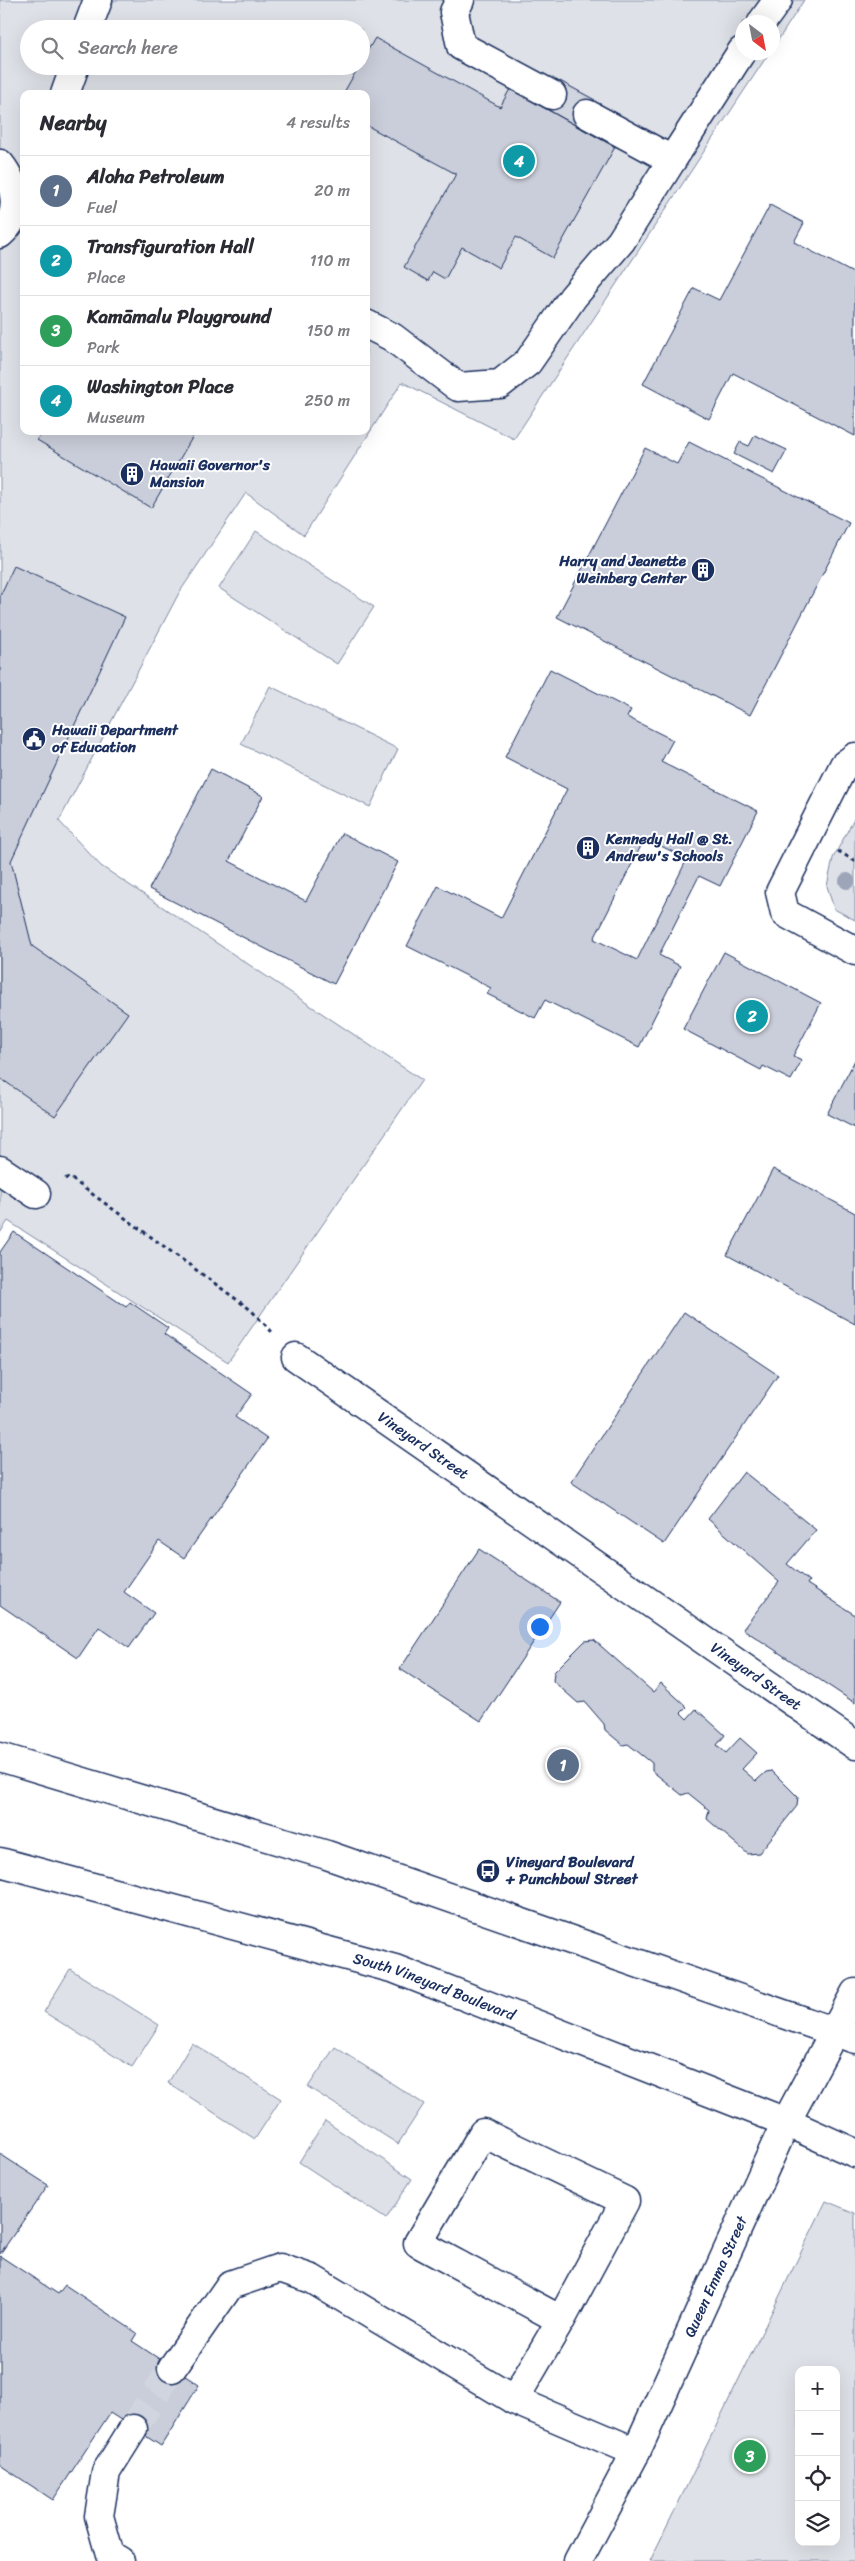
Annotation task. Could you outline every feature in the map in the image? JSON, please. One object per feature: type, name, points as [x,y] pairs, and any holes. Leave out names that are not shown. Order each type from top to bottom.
[{"type":"main road","points":[[90,20],[98,0]]},
{"type":"main road","points":[[460,0],[454,12],[461,46],[552,94]]},
{"type":"main road","points":[[767,15],[778,0]]},
{"type":"main road","points":[[370,326],[392,337],[458,387],[500,384],[528,362],[572,297],[621,241],[736,60]]},
{"type":"main road","points":[[67,90],[72,75]]},
{"type":"main road","points":[[587,114],[672,160]]},
{"type":"main road","points":[[0,164],[20,185]]},
{"type":"main road","points":[[0,234],[12,218],[20,189]]},
{"type":"main road","points":[[855,757],[844,766],[780,892],[785,912],[855,951]]},
{"type":"main road","points":[[0,1170],[36,1194]]},
{"type":"main road","name":"Vineyard Street","points":[[296,1357],[855,1745]]},
{"type":"main road","points":[[0,1757],[327,1855],[846,2035]]},
{"type":"main road","name":"South Vineyard Boulevard","points":[[0,1862],[395,1969],[786,2122],[855,2153]]},
{"type":"main road","name":"Queen Emma Street","points":[[578,2561],[636,2452],[786,2122],[846,2035],[855,1993]]},
{"type":"main road","points":[[514,2400],[561,2320],[625,2201],[483,2133],[418,2243],[561,2320]]},
{"type":"main road","points":[[172,2368],[230,2285],[280,2268],[312,2278],[514,2400],[636,2452]]},
{"type":"main road","points":[[120,2561],[110,2555],[99,2516],[106,2472],[133,2429]]},
{"type":"path","points":[[836,849],[855,861]]},
{"type":"path","points":[[36,1194],[69,1177],[251,1310],[296,1357]]},
{"type":"shaded area","points":[[0,0],[804,0],[780,37],[780,15],[735,15],[735,60],[764,60],[514,439],[402,382],[370,432],[370,90],[20,90],[20,435],[368,435],[304,535],[246,493],[179,593],[59,821],[101,866],[422,1080],[228,1362],[8,1221],[0,1233]]},
{"type":"shaded area","points":[[256,531],[374,607],[337,664],[219,588]]},
{"type":"shaded area","points":[[270,686],[398,749],[370,807],[241,744]]},
{"type":"shaded area","points":[[855,817],[855,920],[834,909],[827,886],[833,858]]},
{"type":"shaded area","points":[[70,1969],[159,2025],[132,2067],[44,2012]]},
{"type":"shaded area","points":[[192,2043],[281,2099],[255,2139],[168,2083]]},
{"type":"shaded area","points":[[335,2047],[424,2104],[398,2144],[308,2087]]},
{"type":"shaded area","points":[[325,2121],[412,2179],[386,2219],[299,2162]]},
{"type":"shaded area","points":[[826,2201],[855,2213],[855,2561],[650,2561]]},
{"type":"building","points":[[375,38],[500,107],[510,89],[615,147],[553,258],[516,237],[499,268],[462,247],[445,279],[433,272],[428,281],[404,267],[456,174],[370,127],[370,90],[345,90],[354,75],[370,75],[370,47]]},
{"type":"building","points":[[560,81],[595,100],[580,128],[545,108]]},
{"type":"building","points":[[770,205],[804,223],[794,242],[855,274],[855,436],[733,373],[709,419],[643,384],[694,288],[719,300]]},
{"type":"building","name":"Hawaii Governor's Mansion","points":[[40,435],[194,435],[151,508],[37,440]]},
{"type":"building","points":[[755,435],[787,450],[774,474],[734,454],[740,442],[749,446]]},
{"type":"building","name":"Harry and Jeanette Weinberg Center","points":[[689,442],[849,523],[750,715],[557,617],[645,448],[677,464]]},
{"type":"building","name":"Hawaii Department of Education","points":[[14,566],[125,617],[11,861],[32,946],[128,1013],[55,1116],[0,1078],[0,596]]},
{"type":"building","name":"Kennedy Hall @ St. Andrew's Schools","points":[[550,669],[631,710],[627,717],[673,740],[661,762],[758,811],[720,886],[699,876],[659,955],[680,966],[639,1047],[545,1000],[535,1018],[487,994],[491,988],[407,946],[438,886],[501,918],[567,789],[505,757]],"holes":[[[645,838],[687,859],[637,960],[594,939]]]},
{"type":"building","points":[[211,769],[263,796],[229,861],[306,901],[342,833],[398,862],[334,984],[149,889]]},
{"type":"building","points":[[724,952],[821,1003],[793,1056],[802,1060],[791,1080],[763,1066],[761,1070],[683,1029]]},
{"type":"building","points":[[855,1060],[855,1128],[827,1114]]},
{"type":"building","points":[[773,1169],[855,1213],[855,1324],[727,1255]]},
{"type":"building","points":[[14,1232],[126,1307],[130,1302],[168,1328],[164,1334],[252,1394],[235,1417],[267,1439],[184,1558],[159,1541],[124,1592],[154,1613],[129,1648],[99,1627],[78,1658],[0,1605],[0,1252]]},
{"type":"building","points":[[684,1312],[778,1375],[664,1544],[571,1482]]},
{"type":"building","points":[[744,1472],[816,1530],[787,1564],[809,1581],[807,1584],[855,1615],[855,1703],[743,1629],[779,1582],[708,1519]]},
{"type":"building","points":[[479,1549],[560,1602],[481,1721],[400,1669]]},
{"type":"building","points":[[594,1640],[653,1692],[661,1683],[687,1707],[681,1713],[687,1719],[696,1709],[725,1735],[717,1745],[726,1753],[740,1738],[757,1753],[742,1769],[756,1781],[766,1772],[772,1771],[798,1797],[797,1806],[759,1853],[748,1854],[707,1819],[709,1810],[688,1793],[682,1795],[652,1771],[652,1763],[628,1744],[623,1745],[605,1730],[604,1724],[585,1702],[578,1703],[553,1681],[554,1672],[585,1641]]},
{"type":"building","points":[[0,2154],[48,2185],[0,2254]]},
{"type":"building","points":[[0,2256],[58,2294],[65,2285],[137,2333],[132,2341],[199,2385],[161,2446],[110,2413],[53,2500],[0,2465]]},
{"type":"tunnel","points":[[552,95],[587,114]]},
{"type":"tunnel","points":[[133,2429],[172,2368]]},
{"type":"place","name":"Washington Place","points":[[519,161]]},
{"type":"place","name":"Hawaii Governor's Mansion","points":[[132,474]]},
{"type":"place","name":"Harry and Jeanette Weinberg Center","points":[[703,570]]},
{"type":"place","name":"Hawaii Department of Education","points":[[34,739]]},
{"type":"place","name":"Kennedy Hall @ St. Andrew's Schools","points":[[588,848]]},
{"type":"place","name":"Transfiguration Hall","points":[[752,1016]]},
{"type":"place","name":"Aloha Petroleum","points":[[563,1765]]},
{"type":"place","name":"Vineyard Boulevard + Punchbowl Street","points":[[488,1871]]},
{"type":"place","name":"Kamāmalu Playground","points":[[750,2456]]}]
